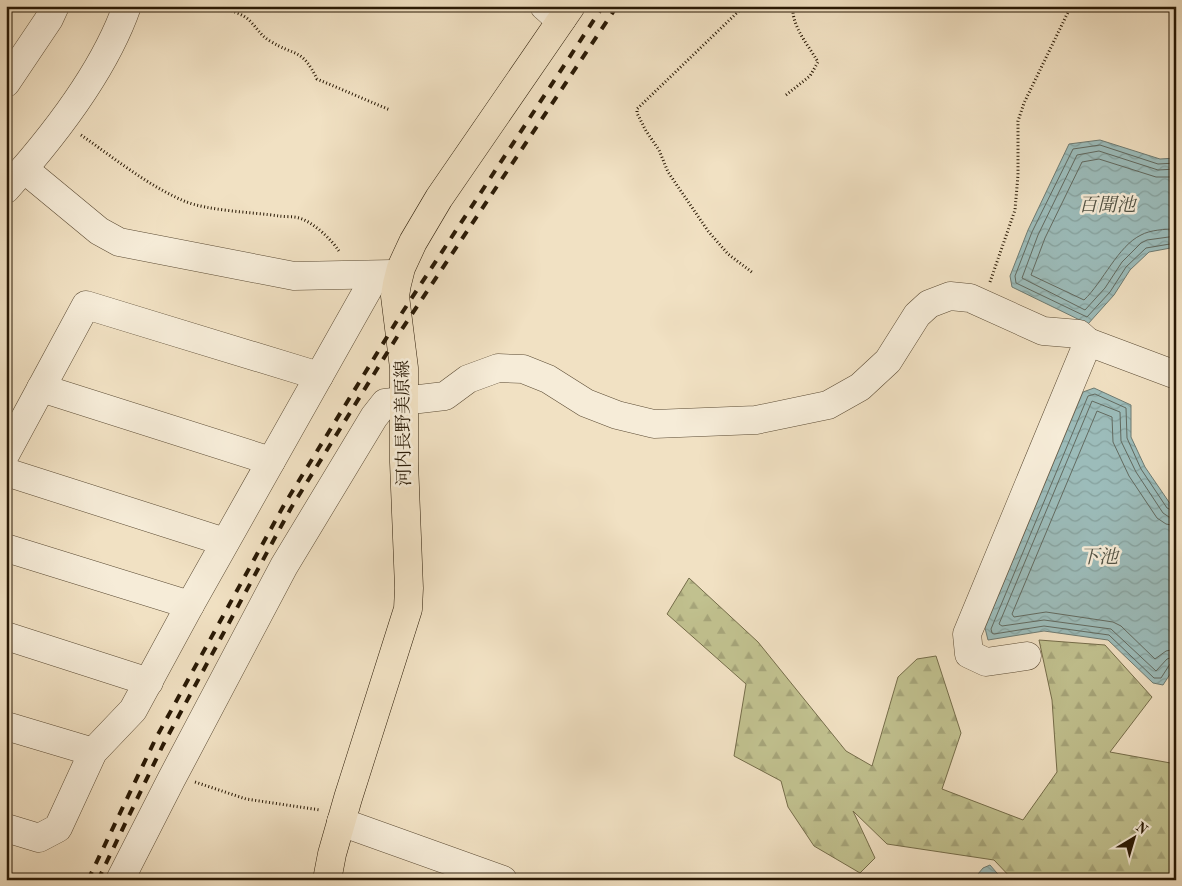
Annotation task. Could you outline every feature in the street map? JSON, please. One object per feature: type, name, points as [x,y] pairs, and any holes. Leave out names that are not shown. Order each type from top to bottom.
[{"type":"main road","name":"河内長野美原線","points":[[327,880],[342,819],[404,627],[408,609],[403,355],[395,296],[388,274],[414,242],[439,198],[559,10]]},
{"type":"street","points":[[11,67],[50,19],[55,6]]},
{"type":"street","points":[[127,6],[118,30],[104,56],[62,122],[15,179],[119,242],[294,276],[388,274]]},
{"type":"street","points":[[6,828],[39,838],[58,828],[93,752],[134,710],[190,605],[319,376],[388,274]]},
{"type":"street","points":[[120,880],[284,566],[374,417],[385,403],[446,396],[468,379],[498,368],[523,369],[548,379],[586,403],[616,415],[654,424],[756,420],[828,405],[860,387],[888,361],[917,315],[929,304],[950,296],[970,298],[1043,331],[1079,334],[1088,342],[1176,375]]},
{"type":"street","points":[[6,453],[86,305],[319,376]]},
{"type":"street","points":[[1027,656],[986,662],[969,654],[967,634],[1088,342]]},
{"type":"street","points":[[41,388],[271,461]]},
{"type":"street","points":[[6,472],[225,542]]},
{"type":"street","points":[[6,548],[190,605]]},
{"type":"street","points":[[6,636],[149,682]]},
{"type":"street","points":[[6,726],[93,752]]},
{"type":"street","points":[[342,819],[503,880]]},
{"type":"path","points":[[218,6],[250,21],[268,40],[303,56],[317,79],[390,110]]},
{"type":"path","points":[[744,6],[637,109],[637,113],[659,150],[668,172],[708,231],[728,254],[753,273]]},
{"type":"path","points":[[786,95],[810,76],[818,62],[796,24],[792,13],[793,6]]},
{"type":"path","points":[[983,303],[1014,210],[1018,175],[1018,121],[1024,103],[1071,6]]},
{"type":"path","points":[[62,122],[168,193],[187,202],[207,206],[301,219],[315,227],[335,245],[343,258]]},
{"type":"path","points":[[174,774],[218,791],[246,799],[326,811],[342,819]]},
{"type":"green space","points":[[689,578],[758,642],[846,751],[872,766],[898,677],[917,659],[936,656],[961,733],[942,789],[1023,820],[1057,772],[1052,700],[1039,640],[1105,645],[1152,697],[1110,752],[1176,764],[1176,880],[1013,880],[994,860],[887,844],[853,811],[875,858],[860,873],[814,846],[788,807],[781,781],[734,756],[746,684],[667,614]]},
{"type":"water","name":"百聞池","points":[[1100,140],[1160,159],[1176,158],[1176,247],[1149,252],[1130,270],[1114,295],[1088,324],[1012,287],[1010,276],[1028,230],[1069,144]]},
{"type":"water","name":"下池","points":[[1094,388],[1131,405],[1131,437],[1145,467],[1171,505],[1176,508],[1176,665],[1163,685],[1153,683],[1108,640],[1044,631],[988,640],[985,628],[1083,392]]},
{"type":"water","points":[[990,865],[1003,880],[973,880],[983,868]]},
{"type":"railway","points":[[88,880],[156,738],[284,505],[398,319],[603,6]]},
{"type":"railway","points":[[98,880],[163,745],[291,508],[400,332],[617,6]]}]
